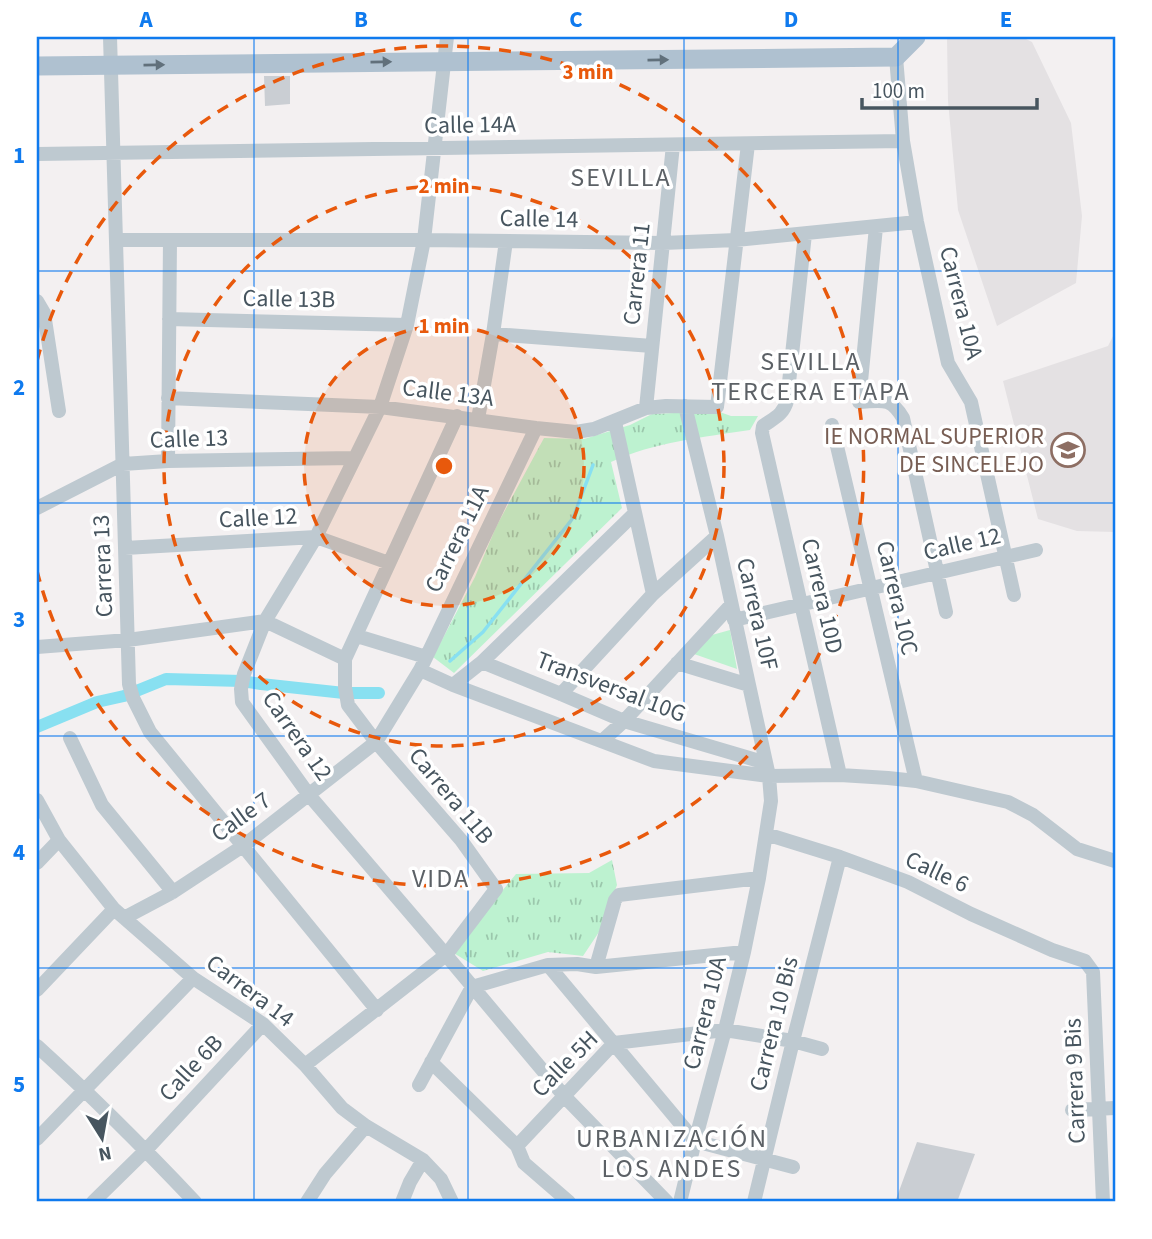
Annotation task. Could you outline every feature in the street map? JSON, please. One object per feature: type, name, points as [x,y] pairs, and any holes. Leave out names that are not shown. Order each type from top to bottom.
[{"type":"main road","points":[[37,66],[896,57],[916,37]]},
{"type":"street","name":"Carrera 13","points":[[110,37],[131,691],[150,732],[377,1010]]},
{"type":"street","name":"Carrera 12","points":[[447,37],[424,240],[407,325],[380,407],[316,537],[265,621],[244,674],[242,702],[309,795],[565,1097],[667,1202]]},
{"type":"street","name":"Carrera 10A","points":[[896,57],[903,141],[948,363],[971,402],[1014,595]]},
{"type":"street","name":"Calle 14A","points":[[37,154],[903,141]]},
{"type":"street","points":[[736,240],[748,144]]},
{"type":"street","name":"Carrera 11","points":[[646,408],[673,145]]},
{"type":"street","name":"Calle 14","points":[[116,240],[663,243],[736,240],[918,222]]},
{"type":"street","points":[[876,227],[859,402],[884,401],[896,406],[903,418],[946,611]]},
{"type":"street","name":"Carrera 10D","points":[[805,234],[787,401],[778,417],[763,426],[762,433],[840,775]]},
{"type":"street","points":[[168,461],[170,240]]},
{"type":"street","name":"Calle 13A","points":[[168,398],[380,407],[576,432],[615,422],[646,408],[717,407],[736,240]]},
{"type":"street","points":[[478,419],[506,241]]},
{"type":"street","points":[[37,301],[44,313],[59,411]]},
{"type":"street","name":"Calle 13B","points":[[169,319],[407,325]]},
{"type":"street","points":[[493,334],[652,346]]},
{"type":"street","name":"Carrera 10F","points":[[685,406],[717,536],[767,769],[771,801],[765,834]]},
{"type":"street","name":"Carrera 11B","points":[[446,955],[496,889],[461,840],[376,742],[348,705],[345,659],[457,416]]},
{"type":"street","points":[[615,422],[653,594]]},
{"type":"street","name":"Carrera 10C","points":[[832,425],[916,781]]},
{"type":"street","name":"Carrera 11A","points":[[376,742],[423,663],[536,428]]},
{"type":"street","name":"Calle 13","points":[[37,508],[123,464],[354,458]]},
{"type":"street","points":[[453,685],[482,662],[634,514]]},
{"type":"street","points":[[561,694],[653,594],[717,536]]},
{"type":"street","name":"Calle 12","points":[[125,548],[316,537],[389,563]]},
{"type":"street","name":"Calle 12","points":[[734,620],[1036,550]]},
{"type":"street","points":[[602,741],[732,605]]},
{"type":"street","points":[[37,647],[128,640],[265,621],[345,659]]},
{"type":"street","points":[[357,636],[423,663],[453,685],[654,761],[916,781],[1008,802],[1033,815],[1077,849],[1115,861]]},
{"type":"street","name":"Transversal 10G","points":[[482,662],[624,721],[767,769]]},
{"type":"street","points":[[677,663],[750,685]]},
{"type":"street","points":[[70,738],[102,805],[173,892]]},
{"type":"street","name":"Calle 7","points":[[37,990],[119,913],[173,892],[243,846],[376,742]]},
{"type":"street","name":"Carrera 14","points":[[37,800],[60,840],[119,913],[193,978],[263,1024],[305,1065],[342,1108],[366,1126],[423,1160],[441,1179],[452,1202]]},
{"type":"street","name":"Carrera 10A","points":[[680,1202],[744,952],[765,834]]},
{"type":"street","name":"Calle 6","points":[[765,834],[841,857],[908,882],[971,914],[1052,950],[1085,961]]},
{"type":"street","points":[[37,863],[60,840]]},
{"type":"street","name":"Carrera 10 Bis","points":[[754,1202],[841,857]]},
{"type":"street","points":[[596,967],[615,900],[619,895],[759,878]]},
{"type":"street","points":[[419,1085],[472,987],[548,965],[577,964],[596,967],[744,952]]},
{"type":"street","points":[[305,1065],[446,955]]},
{"type":"street","name":"Carrera 9 Bis","points":[[1085,961],[1093,972],[1103,1202]]},
{"type":"street","points":[[548,965],[695,1141],[793,1167]]},
{"type":"street","points":[[37,1139],[193,978]]},
{"type":"street","name":"Calle 6B","points":[[93,1202],[146,1150],[263,1024]]},
{"type":"street","name":"Calle 5H","points":[[517,1146],[614,1043],[725,1030],[793,1041],[822,1049]]},
{"type":"street","points":[[37,1046],[146,1150],[195,1202]]},
{"type":"street","points":[[431,1062],[517,1146],[524,1163],[569,1202]]},
{"type":"street","points":[[1072,1110],[1115,1108]]},
{"type":"street","points":[[307,1202],[325,1174],[366,1126]]},
{"type":"street","points":[[402,1202],[423,1160]]},
{"type":"shaded area","points":[[947,37],[1022,37],[1032,42],[1071,123],[1082,216],[1076,283],[997,326],[958,210],[948,101]]},
{"type":"shaded area","name":"IE NORMAL SUPERIOR DE SINCELEJO","points":[[1115,332],[1115,532],[1077,531],[1038,519],[1003,381],[1108,346]]},
{"type":"green space","points":[[717,411],[731,416],[758,416],[750,430],[662,445],[611,462],[622,508],[454,673],[433,657],[475,577],[496,527],[544,438],[584,439],[630,425],[652,414]]},
{"type":"green space","points":[[730,630],[737,669],[694,654],[712,635]]},
{"type":"green space","points":[[612,860],[617,885],[599,932],[583,956],[548,952],[483,971],[452,952],[516,874],[589,873]]},
{"type":"building","points":[[264,76],[290,76],[290,104],[265,106]]},
{"type":"building","points":[[917,1142],[975,1154],[957,1202],[895,1202]]},
{"type":"waterway","points":[[450,661],[483,632],[573,518],[593,465]]},
{"type":"waterway","points":[[37,727],[97,702],[124,696],[166,679],[242,681],[344,693],[379,693]]},
{"type":"place","name":"IE NORMAL SUPERIOR DE SINCELEJO","points":[[1068,450]]},
{"type":"district","name":"SEVILLA","points":[[621,177]]},
{"type":"district","name":"SEVILLA TERCERA ETAPA","points":[[811,376]]},
{"type":"district","name":"VIDA","points":[[441,878]]},
{"type":"district","name":"URBANIZACIÓN LOS ANDES","points":[[672,1153]]}]
